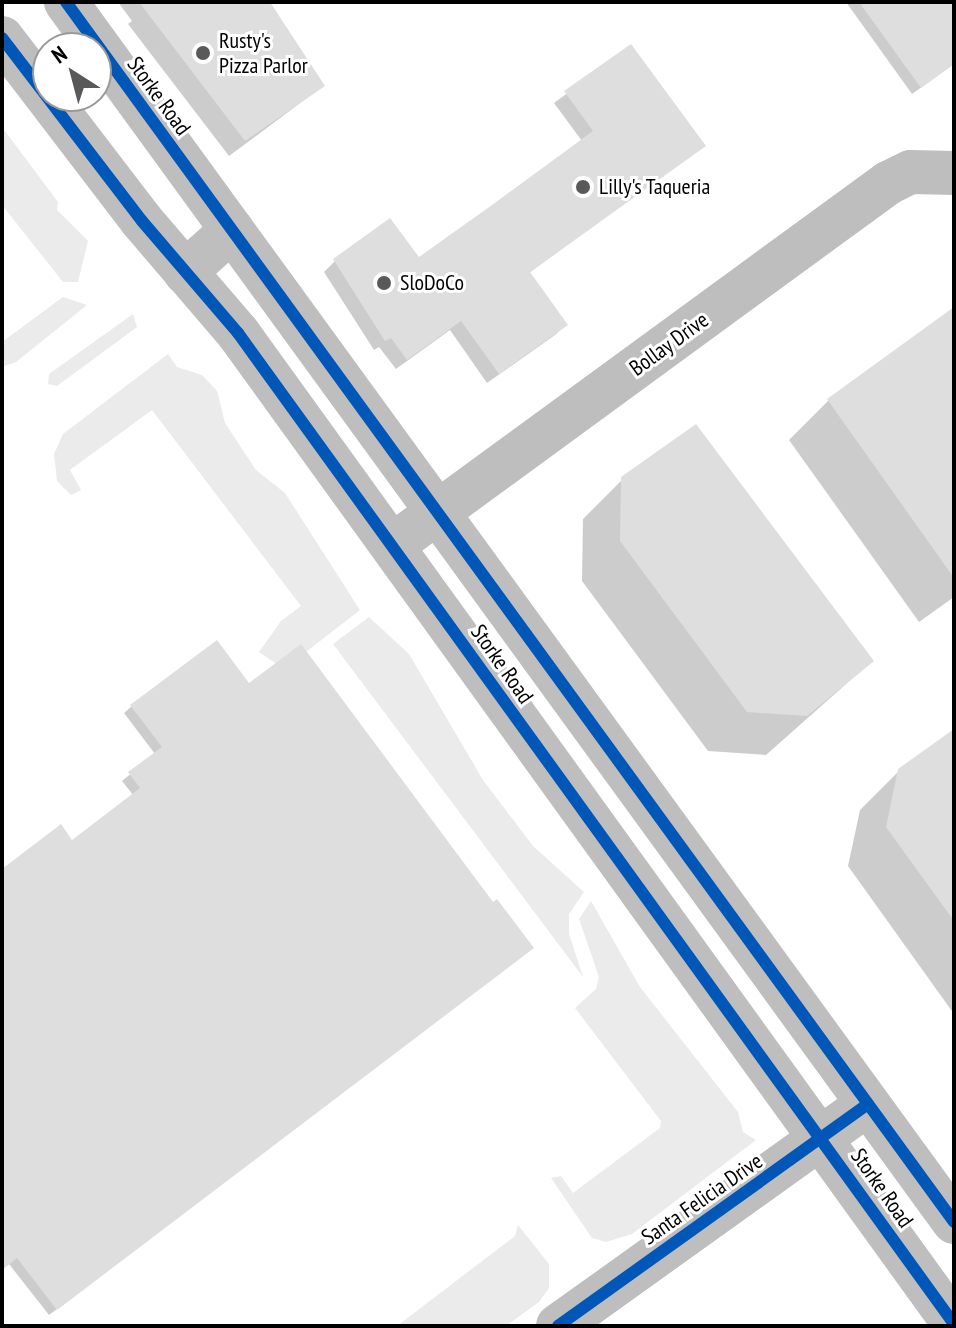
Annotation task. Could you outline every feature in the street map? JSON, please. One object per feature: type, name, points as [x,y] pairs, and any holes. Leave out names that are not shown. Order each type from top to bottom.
[{"type":"main road","name":"Storke Road","points":[[66,2],[954,1222]]},
{"type":"main road","name":"Storke Road","points":[[2,38],[185,272],[238,333],[394,544],[542,756],[954,1324]]},
{"type":"main road","name":"Bollay Drive","points":[[394,544],[888,183],[911,172],[954,173]]},
{"type":"main road","points":[[185,272],[232,230]]},
{"type":"main road","points":[[542,756],[582,766],[632,828],[649,829],[664,823]]},
{"type":"main road","name":"Santa Felicia Drive","points":[[558,1326],[868,1104]]},
{"type":"shaded area","points":[[2,127],[58,202],[57,210],[88,241],[78,282],[63,282],[2,205]]},
{"type":"shaded area","points":[[63,297],[87,305],[16,362],[2,367],[2,342]]},
{"type":"shaded area","points":[[133,314],[137,327],[57,386],[48,384],[49,374]]},
{"type":"shaded area","points":[[168,354],[177,367],[202,375],[217,391],[225,423],[256,470],[285,493],[360,610],[284,669],[259,652],[281,621],[301,606],[152,410],[70,470],[81,490],[71,495],[57,481],[54,454],[63,434]]},
{"type":"shaded area","points":[[369,617],[409,654],[483,780],[533,846],[584,892],[569,914],[569,934],[583,977],[333,644]]},
{"type":"shaded area","points":[[591,901],[640,987],[738,1112],[743,1132],[756,1140],[632,1234],[606,1242],[592,1238],[551,1178],[561,1176],[573,1193],[660,1128],[661,1121],[575,1008],[596,989],[599,977],[579,919]]},
{"type":"shaded area","points":[[518,1225],[549,1264],[549,1288],[539,1302],[506,1326],[397,1326],[515,1236]]},
{"type":"building","points":[[139,2],[270,2],[325,86],[245,141]]},
{"type":"building","points":[[859,2],[954,2],[954,64],[921,88]]},
{"type":"building","points":[[631,44],[706,146],[530,272],[568,325],[499,374],[461,321],[407,360],[391,338],[385,341],[333,259],[390,218],[419,257],[492,205],[593,131],[564,91]]},
{"type":"building","points":[[954,307],[954,578],[827,399]]},
{"type":"building","points":[[696,424],[874,661],[807,716],[747,712],[620,541],[621,477]]},
{"type":"building","points":[[217,640],[249,683],[301,644],[493,902],[497,899],[534,948],[57,1310],[17,1258],[2,1270],[2,869],[61,824],[72,840],[140,788],[128,772],[162,747],[130,705]]},
{"type":"building","points":[[954,729],[954,921],[886,827],[898,769]]},
{"type":"cycle path","points":[[66,2],[954,1222]]},
{"type":"cycle path","points":[[2,38],[142,221],[238,333],[954,1324]]},
{"type":"cycle path","points":[[558,1326],[868,1104]]},
{"type":"place","name":"Rusty's Pizza Parlor","points":[[203,53]]},
{"type":"place","name":"Lilly's Taqueria","points":[[583,187]]},
{"type":"place","name":"SloDoCo","points":[[384,283]]}]
